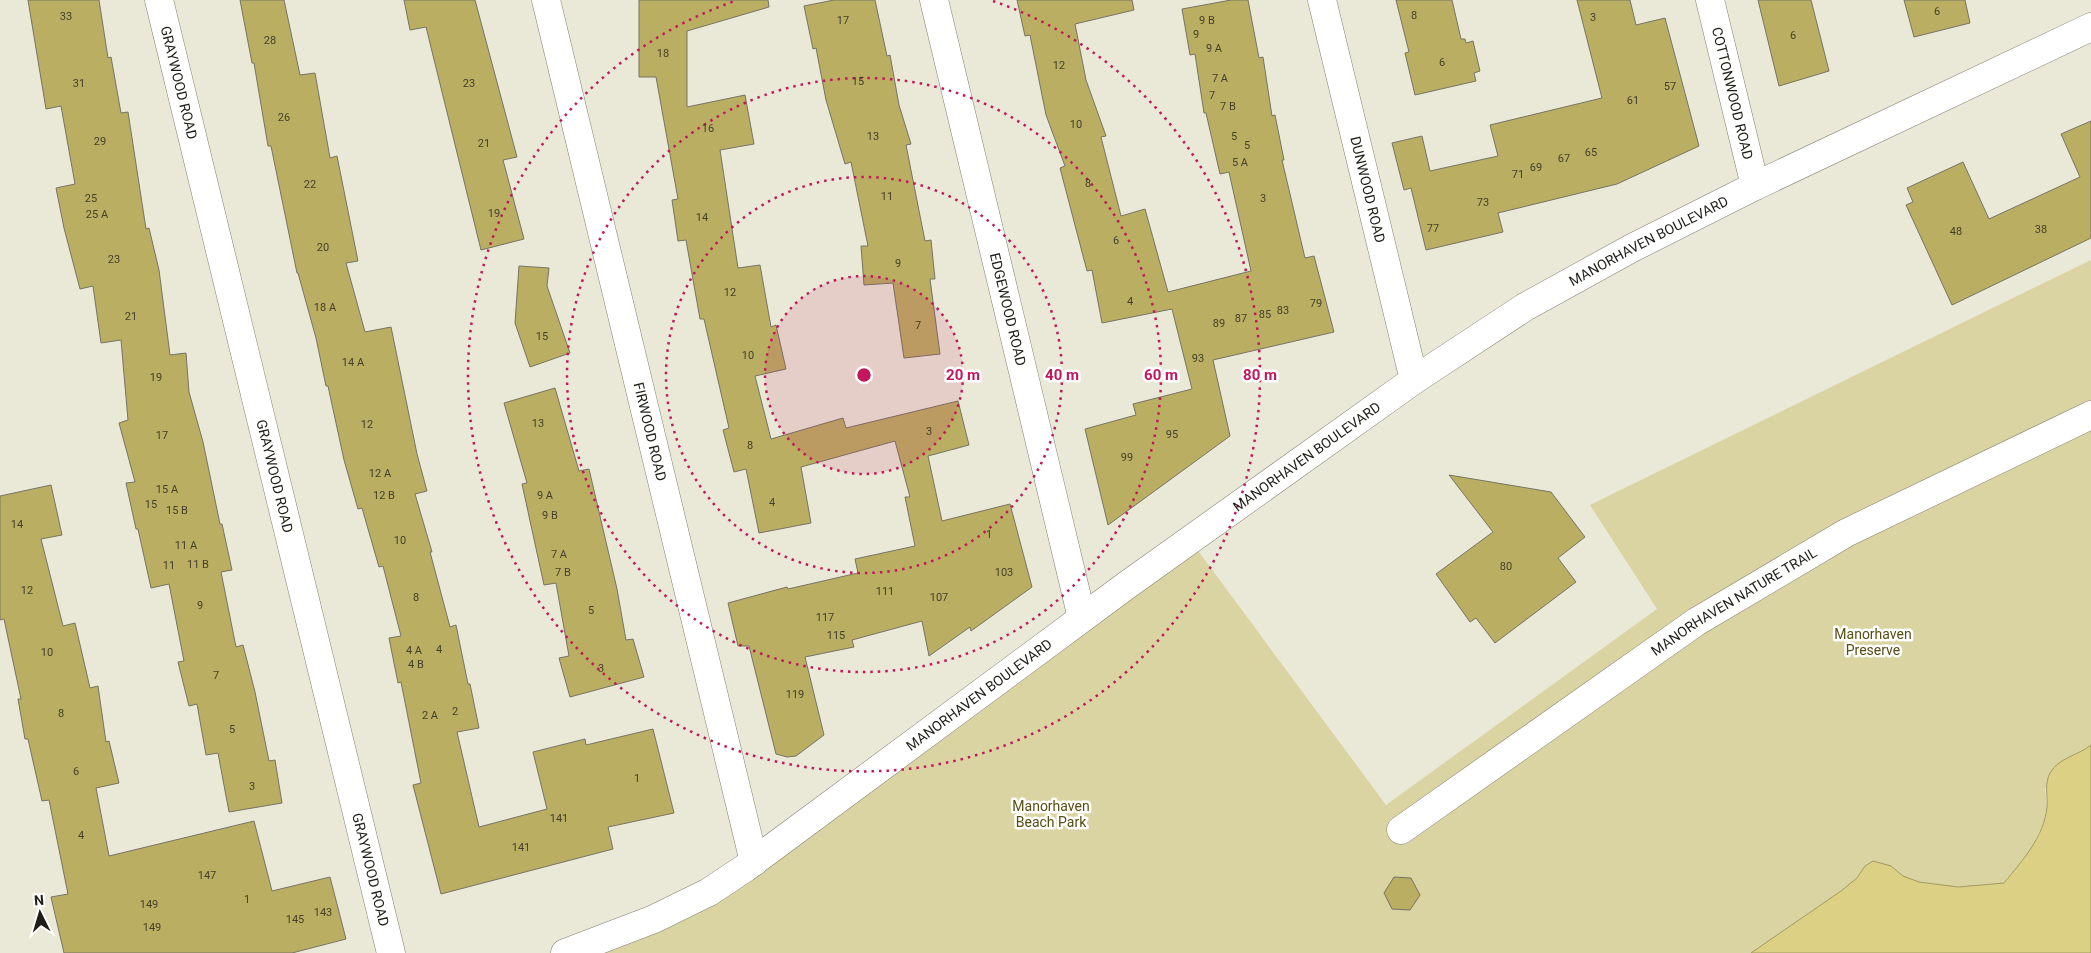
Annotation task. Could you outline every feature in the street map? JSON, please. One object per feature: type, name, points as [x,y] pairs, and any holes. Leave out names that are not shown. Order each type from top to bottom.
[{"type":"street","name":"GRAYWOOD ROAD","points":[[159,0],[391,953]]},
{"type":"street","name":"FIRWOOD ROAD","points":[[546,0],[754,862]]},
{"type":"street","name":"EDGEWOOD ROAD","points":[[934,0],[1082,618]]},
{"type":"street","name":"DUNWOOD ROAD","points":[[1322,0],[1414,380]]},
{"type":"street","name":"COTTONWOOD ROAD","points":[[1710,0],[1755,186]]},
{"type":"street","name":"MANORHAVEN BOULEVARD","points":[[565,953],[654,919],[708,892],[754,862],[1082,618],[1414,380],[1473,340],[1558,287],[1755,186],[2091,27]]},
{"type":"street","name":"MANORHAVEN NATURE TRAIL","points":[[1401,830],[1704,617],[1846,533],[2091,415]]},
{"type":"green space","name":"Manorhaven Preserve","points":[[2091,260],[2091,745],[2086,750],[2065,759],[2045,789],[2047,806],[2043,824],[2029,853],[2004,883],[1952,887],[1939,886],[1914,881],[1903,876],[1891,866],[1865,866],[1857,878],[1841,891],[1751,953],[565,953],[654,919],[1190,540],[1386,805],[1657,609],[1590,505]]},
{"type":"shaded area","points":[[2091,745],[2091,953],[1751,953],[1841,891],[1857,878],[1865,866],[1873,861],[1891,866],[1903,876],[1919,882],[1958,887],[2004,883],[2031,848],[2042,828],[2047,807],[2047,786],[2050,773],[2063,760]]},
{"type":"building","points":[[28,0],[99,0],[108,58],[111,57],[121,113],[128,112],[146,229],[149,228],[159,270],[170,355],[186,353],[189,392],[203,442],[220,524],[222,524],[232,570],[221,572],[236,647],[243,645],[269,761],[275,760],[282,803],[229,812],[218,753],[206,755],[197,704],[189,706],[178,662],[184,661],[169,584],[151,588],[126,483],[135,482],[119,423],[128,420],[121,340],[101,343],[93,286],[80,289],[56,188],[75,184],[61,106],[46,109]]},
{"type":"building","points":[[240,0],[284,0],[300,75],[315,73],[330,158],[337,156],[358,261],[346,263],[365,332],[391,327],[417,454],[427,491],[415,494],[432,552],[430,552],[450,627],[456,625],[479,728],[457,732],[479,827],[547,809],[533,752],[585,739],[586,745],[653,729],[674,813],[608,827],[613,849],[441,894],[413,785],[421,783],[401,682],[398,683],[389,638],[401,636],[383,566],[379,567],[362,508],[358,509],[344,460],[316,338],[297,273],[271,146],[268,146],[254,63],[252,63]]},
{"type":"building","points":[[404,0],[475,0],[517,157],[503,160],[524,239],[481,250],[426,27],[410,30]]},
{"type":"building","points":[[639,0],[768,0],[769,7],[687,31],[687,107],[745,95],[754,144],[720,150],[738,268],[760,265],[771,327],[776,325],[786,369],[755,376],[771,439],[843,418],[846,428],[958,401],[969,445],[928,456],[942,521],[1010,504],[1032,587],[971,631],[970,627],[929,656],[922,621],[852,640],[854,647],[805,657],[824,735],[796,756],[787,757],[776,754],[749,646],[738,646],[728,603],[787,587],[788,589],[858,573],[855,559],[915,546],[905,497],[910,497],[895,441],[801,467],[811,523],[759,533],[746,469],[734,472],[723,430],[729,428],[704,319],[700,319],[686,240],[678,241],[672,200],[678,199],[656,77],[639,77]]},
{"type":"building","points":[[834,0],[875,0],[887,56],[890,55],[899,105],[911,144],[906,145],[925,241],[931,240],[935,279],[930,279],[940,354],[904,358],[893,283],[864,285],[861,246],[868,246],[851,162],[845,164],[826,100],[816,48],[813,49],[804,6]]},
{"type":"building","points":[[1017,0],[1132,0],[1134,10],[1075,24],[1086,80],[1106,136],[1101,137],[1121,216],[1145,209],[1168,292],[1251,271],[1229,172],[1220,174],[1206,113],[1204,113],[1195,54],[1190,55],[1182,9],[1231,0],[1248,0],[1259,58],[1263,57],[1272,116],[1275,115],[1284,160],[1282,160],[1305,258],[1314,256],[1334,332],[1213,360],[1230,436],[1108,525],[1085,429],[1136,415],[1133,404],[1192,389],[1172,309],[1102,323],[1092,270],[1087,271],[1060,168],[1065,166],[1046,115],[1030,35],[1025,36]]},
{"type":"building","points":[[1396,0],[1452,0],[1461,39],[1465,39],[1466,43],[1473,41],[1480,71],[1474,73],[1476,81],[1415,95],[1405,53],[1409,52]]},
{"type":"building","points":[[1577,0],[1630,0],[1636,25],[1665,18],[1699,146],[1617,184],[1498,213],[1503,232],[1426,250],[1411,188],[1404,190],[1392,143],[1422,136],[1430,171],[1498,156],[1490,125],[1602,98]]},
{"type":"building","points":[[1758,0],[1811,0],[1829,71],[1779,86]]},
{"type":"building","points":[[1904,0],[1965,0],[1970,23],[1914,37]]},
{"type":"building","points":[[2091,121],[2091,238],[1952,305],[1906,205],[1913,202],[1907,188],[1963,162],[1989,219],[2080,177],[2061,134]]},
{"type":"building","points":[[519,266],[549,268],[547,286],[570,353],[530,367],[515,323]]},
{"type":"building","points":[[555,388],[579,471],[589,469],[617,589],[626,640],[633,639],[644,677],[570,697],[559,658],[569,656],[556,583],[544,585],[522,484],[527,483],[504,403]]},
{"type":"building","points":[[1449,475],[1551,492],[1585,537],[1558,558],[1576,582],[1495,643],[1476,618],[1470,622],[1436,574],[1493,532]]},
{"type":"building","points":[[51,485],[62,535],[41,539],[63,626],[75,623],[90,688],[98,686],[106,742],[109,741],[119,783],[96,788],[109,856],[254,821],[272,891],[330,877],[346,939],[292,953],[64,953],[51,897],[68,894],[49,800],[42,801],[28,739],[25,739],[18,699],[21,699],[4,619],[0,620],[0,496]]},
{"type":"building","points":[[1394,877],[1411,878],[1420,895],[1410,910],[1392,909],[1384,893]]},
{"type":"park label","name":"Manorhaven Beach Park","points":[[1051,814]]}]
